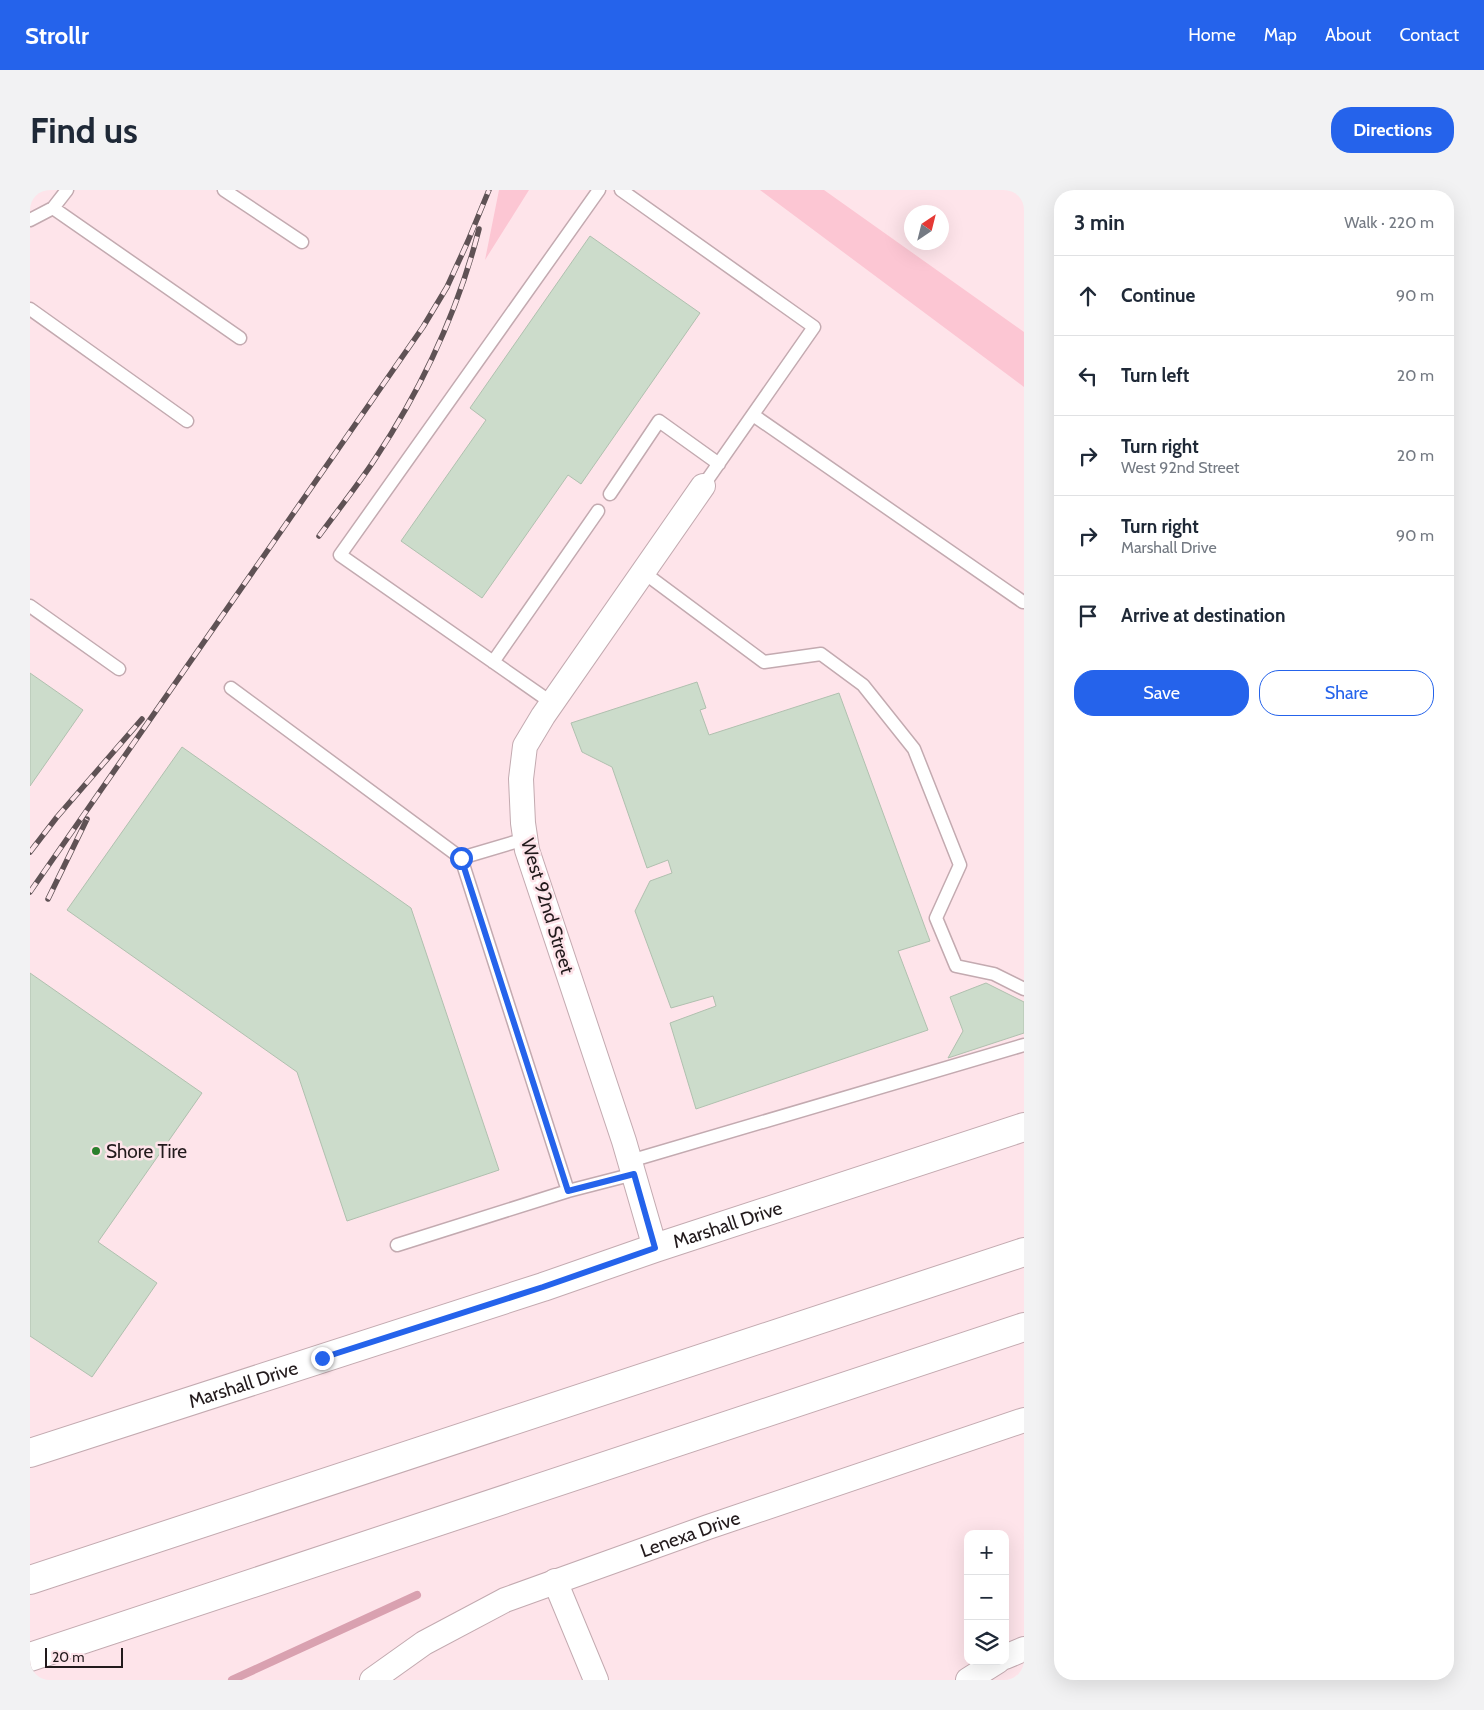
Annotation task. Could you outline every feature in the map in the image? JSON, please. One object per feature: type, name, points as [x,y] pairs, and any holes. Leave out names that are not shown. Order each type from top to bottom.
[{"type":"main road","name":"Marshall Drive","points":[[30,1453],[543,1287],[655,1248],[1024,1127]]},
{"type":"main road","points":[[30,1580],[1024,1252]]},
{"type":"main road","points":[[30,1657],[1024,1328]]},
{"type":"street","name":"West 92nd Street","points":[[655,1248],[632,1167],[527,850],[523,823],[521,779],[525,746],[552,703],[703,486]]},
{"type":"street","name":"Lenexa Drive","points":[[372,1680],[424,1643],[505,1600],[726,1521],[1024,1420]]},
{"type":"street","points":[[555,1581],[596,1680]]},
{"type":"street","points":[[1009,1655],[1024,1649]]},
{"type":"street","points":[[968,1680],[992,1665]]},
{"type":"lane","points":[[30,220],[54,208],[67,190]]},
{"type":"lane","points":[[224,190],[302,242]]},
{"type":"lane","points":[[552,703],[340,554],[599,190]]},
{"type":"lane","points":[[621,190],[814,327],[703,486]]},
{"type":"lane","points":[[54,208],[240,338]]},
{"type":"lane","points":[[30,309],[187,421]]},
{"type":"lane","points":[[753,414],[1023,602]]},
{"type":"lane","points":[[610,494],[659,421],[719,464]]},
{"type":"lane","points":[[493,662],[598,511]]},
{"type":"lane","points":[[643,572],[764,662],[821,654],[863,685],[914,749],[960,865],[936,918],[956,966],[994,974],[1024,989]]},
{"type":"lane","points":[[30,606],[119,669]]},
{"type":"lane","points":[[231,688],[461,858],[568,1191]]},
{"type":"lane","points":[[461,858],[525,839]]},
{"type":"lane","points":[[397,1245],[568,1191],[632,1167],[1024,1044]]},
{"type":"shaded area","points":[[499,190],[529,190],[485,260]]},
{"type":"shaded area","points":[[760,190],[824,190],[904,247],[904,250],[909,250],[1024,332],[1024,387]]},
{"type":"building","points":[[590,236],[700,313],[581,484],[568,475],[482,598],[401,541],[486,420],[470,408]]},
{"type":"building","points":[[30,673],[83,710],[30,786]]},
{"type":"building","points":[[697,682],[706,708],[700,710],[709,735],[839,693],[930,941],[898,951],[928,1030],[696,1109],[670,1023],[716,1006],[713,996],[671,1008],[635,911],[650,881],[672,873],[668,860],[647,868],[612,767],[582,752],[571,723]]},
{"type":"building","points":[[182,747],[411,908],[499,1170],[347,1221],[297,1072],[67,910]]},
{"type":"building","name":"Shore Tire","points":[[30,973],[202,1093],[98,1242],[157,1283],[92,1377],[30,1336]]},
{"type":"building","points":[[986,983],[1024,1002],[1024,1033],[948,1058],[963,1031],[950,997]]},
{"type":"waterway","points":[[232,1680],[417,1595]]},
{"type":"railway","points":[[30,892],[423,327],[447,287],[489,190]]},
{"type":"railway","points":[[319,536],[375,459],[423,377],[437,348],[460,290],[479,229]]},
{"type":"railway","points":[[30,852],[57,817],[142,719]]},
{"type":"railway","points":[[48,899],[87,819]]},
{"type":"place","name":"Shore Tire","points":[[96,1151]]},
{"type":"route","points":[[322,1358],[543,1287],[655,1248],[634,1174],[568,1191],[461,858]]}]
